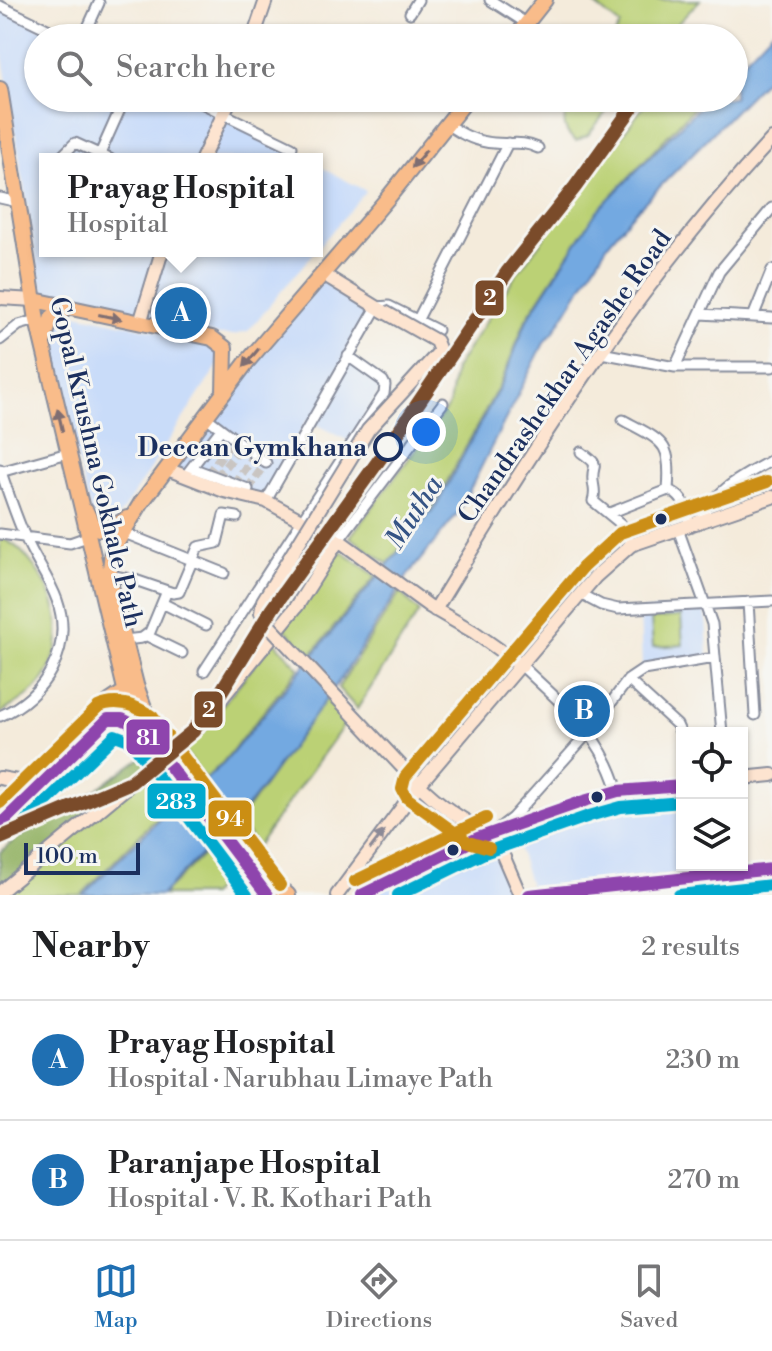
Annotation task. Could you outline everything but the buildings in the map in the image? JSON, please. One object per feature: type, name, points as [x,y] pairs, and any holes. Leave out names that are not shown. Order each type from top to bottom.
[{"type":"main road","points":[[526,23],[545,0]]},
{"type":"main road","name":"Gopal Krushna Gokhale Path","points":[[0,89],[32,307],[121,668],[134,697]]},
{"type":"main road","name":"Gopal Krushna Gokhale Path","points":[[109,572],[112,551],[135,512],[224,393],[457,112]]},
{"type":"main road","points":[[32,307],[68,308],[212,338],[225,348],[224,393]]},
{"type":"main road","points":[[43,342],[52,317],[68,308]]},
{"type":"main road","points":[[80,496],[92,524],[99,529],[112,528],[135,512]]},
{"type":"main road","points":[[109,572],[141,728]]},
{"type":"main road","points":[[102,715],[121,668]]},
{"type":"main road","points":[[0,825],[28,787],[102,715],[134,697]]},
{"type":"main road","points":[[134,697],[160,743],[271,889],[288,895]]},
{"type":"main road","points":[[102,715],[122,719],[141,728],[160,743]]},
{"type":"main road","points":[[0,805],[28,787]]},
{"type":"street","points":[[258,24],[266,0]]},
{"type":"street","points":[[410,13],[418,0]]},
{"type":"street","points":[[490,0],[526,23]]},
{"type":"street","points":[[89,24],[99,3]]},
{"type":"street","points":[[0,6],[37,24]]},
{"type":"street","points":[[106,153],[120,112]]},
{"type":"street","points":[[221,112],[292,147]]},
{"type":"street","points":[[205,153],[225,114]]},
{"type":"street","points":[[447,124],[472,139],[524,142],[538,148]]},
{"type":"street","name":"Chandrashekhar Agashe Road","points":[[432,608],[601,353],[704,216],[772,139]]},
{"type":"street","points":[[65,153],[75,143],[96,153]]},
{"type":"street","points":[[418,319],[508,143]]},
{"type":"street","points":[[0,198],[18,202]]},
{"type":"street","points":[[675,367],[719,272],[772,208]]},
{"type":"street","points":[[140,323],[160,257]]},
{"type":"street","points":[[753,317],[772,270]]},
{"type":"street","points":[[323,274],[436,341],[440,351],[368,430],[263,601],[261,613],[265,621],[418,786],[476,828],[493,832],[512,818],[590,731],[628,680],[643,670],[714,658]]},
{"type":"street","points":[[0,298],[32,307],[19,325],[0,340]]},
{"type":"street","points":[[266,501],[294,440],[380,309],[389,306],[437,330]]},
{"type":"street","points":[[700,314],[772,318]]},
{"type":"street","points":[[601,353],[675,367],[772,367]]},
{"type":"street","points":[[204,671],[385,389],[383,381],[348,356]]},
{"type":"street","points":[[0,892],[196,730],[297,606],[443,403]]},
{"type":"street","points":[[206,417],[266,463]]},
{"type":"street","points":[[623,420],[657,439],[666,449],[670,465],[668,490]]},
{"type":"street","points":[[188,472],[221,429]]},
{"type":"street","points":[[581,452],[596,466],[593,501],[621,524],[631,545]]},
{"type":"street","points":[[0,716],[41,687],[55,664],[61,639],[58,604],[25,538],[0,471],[68,453]]},
{"type":"street","points":[[689,525],[730,484],[772,460]]},
{"type":"street","points":[[167,469],[248,489]]},
{"type":"street","points":[[188,472],[224,491],[266,501],[341,543],[432,608],[474,632],[522,666],[590,731],[607,758],[618,791]]},
{"type":"street","points":[[610,513],[668,490],[680,496],[687,510],[712,624],[721,727]]},
{"type":"street","points":[[337,895],[418,786],[595,577],[631,545],[772,497]]},
{"type":"street","points":[[109,572],[179,592],[200,545],[217,543],[224,515],[237,517]]},
{"type":"street","points":[[0,534],[70,543],[87,537]]},
{"type":"street","points":[[121,535],[224,573]]},
{"type":"street","points":[[147,636],[167,591]]},
{"type":"street","points":[[580,594],[601,605],[618,609],[772,601]]},
{"type":"street","points":[[748,602],[755,715]]},
{"type":"street","points":[[162,603],[206,625]]},
{"type":"street","points":[[125,640],[147,636],[182,653]]},
{"type":"street","points":[[628,680],[678,727]]},
{"type":"street","points":[[748,777],[772,775]]},
{"type":"street","points":[[0,778],[28,787]]},
{"type":"street","points":[[362,895],[493,832],[618,791],[676,786]]},
{"type":"street","points":[[493,832],[520,895]]},
{"type":"street","points":[[748,869],[772,869]]},
{"type":"street","points":[[529,895],[724,871]]},
{"type":"street","points":[[740,871],[743,895]]},
{"type":"shaded area","points":[[5,11],[32,24],[24,24],[24,112],[212,112],[292,153],[39,153],[39,257],[310,257],[248,331],[219,335],[46,297],[40,282],[0,40],[0,15]]},
{"type":"shaded area","points":[[323,168],[366,191],[323,242]]},
{"type":"shaded area","points":[[322,281],[368,309],[344,357],[383,385],[349,441],[307,420],[263,498],[173,469]]},
{"type":"shaded area","points":[[72,313],[215,343],[221,361],[117,519],[100,525],[91,514],[48,340],[54,329]]},
{"type":"shaded area","points":[[701,607],[706,615],[708,658],[642,667],[640,610]]},
{"type":"shaded area","points":[[676,795],[676,871],[702,871],[531,889],[513,831],[609,802]]},
{"type":"shaded area","points":[[491,835],[518,894],[365,895]]},
{"type":"green space","points":[[589,0],[700,0],[677,24],[619,24]]},
{"type":"green space","points":[[566,112],[606,112],[588,135],[576,141],[567,131],[564,121]]},
{"type":"green space","points":[[639,112],[690,112],[597,211],[526,319],[503,378],[435,504],[388,564],[350,537],[449,405],[455,369],[517,273]]},
{"type":"green space","points":[[0,538],[23,553],[43,579],[55,608],[58,639],[49,669],[40,684],[0,714]]},
{"type":"green space","points":[[341,551],[376,576],[310,656],[284,628]]},
{"type":"green space","points":[[400,592],[419,612],[357,709],[338,688]]},
{"type":"green space","points":[[681,616],[683,645],[653,647],[651,619]]},
{"type":"green space","points":[[274,641],[299,668],[223,762],[205,779],[183,749],[195,739]]},
{"type":"green space","points":[[326,699],[346,722],[257,846],[239,821]]},
{"type":"green space","points":[[144,756],[153,767],[0,888],[0,852],[17,838],[63,813]]},
{"type":"green space","points":[[154,768],[179,801],[150,825],[81,895],[4,895]]},
{"type":"green space","points":[[206,852],[227,879],[210,895],[162,895]]},
{"type":"water","points":[[772,31],[772,73],[748,97],[748,56]]},
{"type":"water","points":[[694,112],[734,112],[631,216],[608,244],[545,341],[458,513],[408,575],[342,677],[241,814],[161,895],[83,895],[155,824],[224,763],[437,505],[504,379],[527,320],[597,211]]},
{"type":"tunnel","points":[[208,474],[234,439]]},
{"type":"tunnel","points":[[217,477],[243,445]]},
{"type":"tunnel","points":[[234,484],[255,455]]},
{"type":"tunnel","points":[[248,489],[266,463]]},
{"type":"metro line","name":"2","points":[[0,838],[131,782],[193,731],[216,700],[272,609],[387,449],[508,271],[575,187],[629,112]]},
{"type":"transit line","name":"94","points":[[489,848],[468,842],[407,798],[402,789],[405,777],[583,567],[620,533],[767,482]]},
{"type":"transit line","name":"94","points":[[0,803],[98,707],[112,703],[127,704],[153,717],[280,885]]},
{"type":"transit line","name":"81","points":[[0,825],[108,719],[122,719],[141,728],[267,895]]},
{"type":"transit line","name":"283","points":[[11,836],[115,735],[131,741],[247,895]]},
{"type":"transit line","name":"81","points":[[362,895],[478,838],[584,801],[618,791],[676,786]]},
{"type":"transit line","name":"283","points":[[398,895],[484,853],[589,816],[621,807],[676,802]]},
{"type":"transit line","name":"94","points":[[355,881],[486,818]]},
{"type":"transit line","name":"81","points":[[529,895],[772,869]]},
{"type":"transit line","name":"283","points":[[679,895],[772,885]]},
{"type":"place","name":"Prayag Hospital","points":[[181,313]]},
{"type":"place","name":"Deccan Gymkhana","points":[[388,447]]},
{"type":"place","name":"Paranjape Hospital","points":[[584,711]]},
{"type":"water label","name":"Mutha","points":[[413,512]]}]
